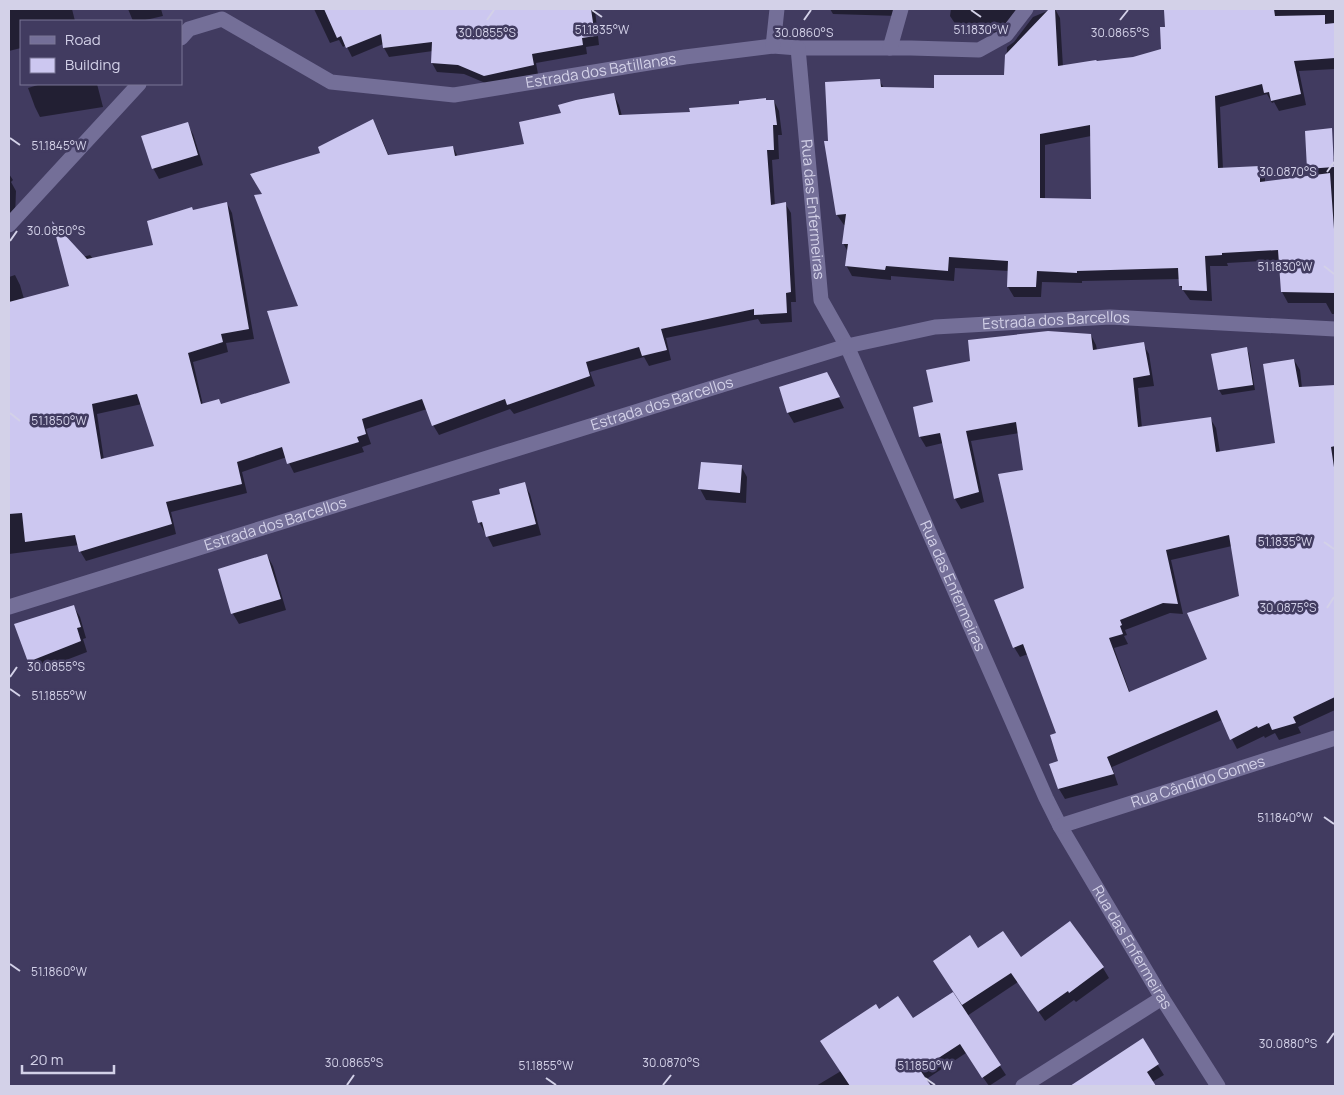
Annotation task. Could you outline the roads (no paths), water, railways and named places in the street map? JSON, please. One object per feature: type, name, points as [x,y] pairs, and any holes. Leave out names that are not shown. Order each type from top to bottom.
[{"type":"street","points":[[773,46],[777,9]]},
{"type":"street","points":[[890,48],[900,9]]},
{"type":"street","name":"Estrada dos Batillanas","points":[[182,37],[189,29],[221,14],[332,82],[454,95],[773,46],[798,48],[979,50],[1006,36],[1026,9]]},
{"type":"street","name":"Rua das Enfermeiras","points":[[798,48],[821,300],[847,346],[1060,826],[1162,998],[1218,1086]]},
{"type":"street","points":[[9,225],[138,85]]},
{"type":"street","name":"Estrada dos Barcellos","points":[[9,606],[847,346],[935,327],[1110,317],[1335,329]]},
{"type":"street","name":"Rua Cândido Gomes","points":[[1060,826],[1335,738]]},
{"type":"street","points":[[1023,1086],[1162,998]]}]
